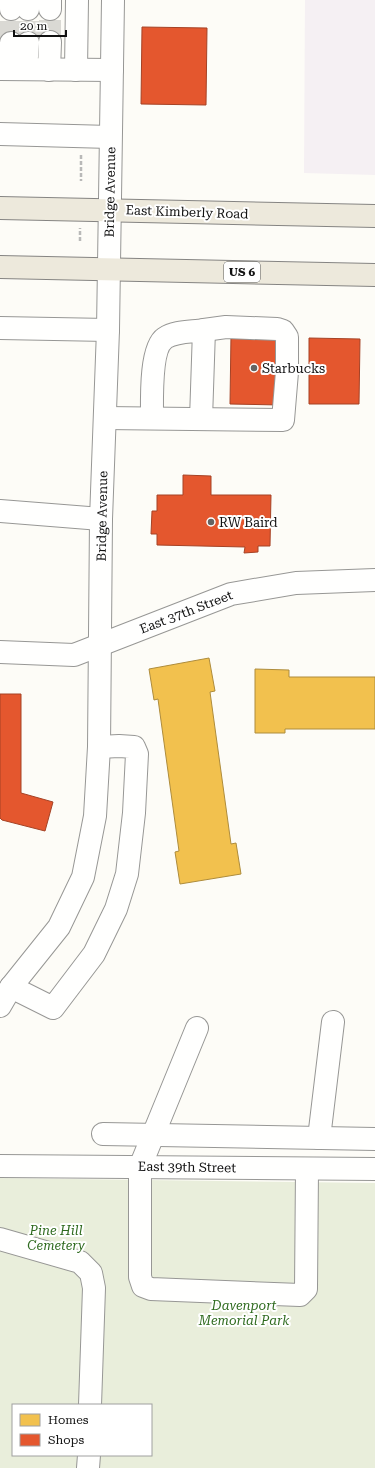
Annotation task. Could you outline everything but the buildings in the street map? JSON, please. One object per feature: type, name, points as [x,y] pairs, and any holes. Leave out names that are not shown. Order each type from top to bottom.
[{"type":"main road","name":"East Kimberly Road","points":[[0,208],[375,216]]},
{"type":"main road","name":"US 6","points":[[0,267],[108,268],[375,275]]},
{"type":"street","points":[[76,0],[76,70]]},
{"type":"street","name":"Bridge Avenue","points":[[0,1006],[11,987],[59,927],[83,877],[95,816],[99,748],[101,518],[108,330],[110,137],[114,0]]},
{"type":"street","points":[[49,70],[50,42]]},
{"type":"street","points":[[19,43],[12,69],[112,70]]},
{"type":"street","points":[[0,134],[110,137]]},
{"type":"street","points":[[105,418],[283,420],[287,372],[287,337],[283,330],[226,327],[173,334],[164,338],[158,348],[154,362],[152,418]]},
{"type":"street","points":[[0,328],[108,330]]},
{"type":"street","points":[[201,419],[204,330]]},
{"type":"street","points":[[0,511],[101,518]]},
{"type":"street","name":"East 37th Street","points":[[0,652],[74,655],[231,594],[296,583],[375,580]]},
{"type":"street","points":[[11,987],[53,1008],[94,954],[116,909],[127,874],[134,813],[137,754],[134,747],[119,746],[99,748]]},
{"type":"street","points":[[319,1138],[332,1022]]},
{"type":"street","points":[[197,1028],[140,1167],[140,1277],[144,1286],[151,1289],[300,1295],[306,1289],[307,1169]]},
{"type":"street","points":[[103,1134],[375,1139]]},
{"type":"street","name":"East 39th Street","points":[[0,1166],[375,1169]]},
{"type":"street","points":[[0,1240],[80,1262],[91,1273],[94,1288],[90,1404]]},
{"type":"street","points":[[88,1456],[88,1468]]},
{"type":"path","points":[[81,150],[82,181]]},
{"type":"path","points":[[80,241],[81,224]]},
{"type":"shaded area","points":[[305,0],[375,0],[375,175],[304,173]]},
{"type":"green space","name":"Davenport Memorial Park","points":[[0,1178],[375,1183],[375,1468],[0,1468]]},
{"type":"tunnel","points":[[11,9],[11,43]]},
{"type":"tunnel","points":[[28,9],[28,43]]},
{"type":"tunnel","points":[[50,9],[50,42]]},
{"type":"place","name":"Starbucks","points":[[254,368]]},
{"type":"place","name":"RW Baird","points":[[211,522]]},
{"type":"park label","name":"Pine Hill Cemetery","points":[[56,1238]]}]
